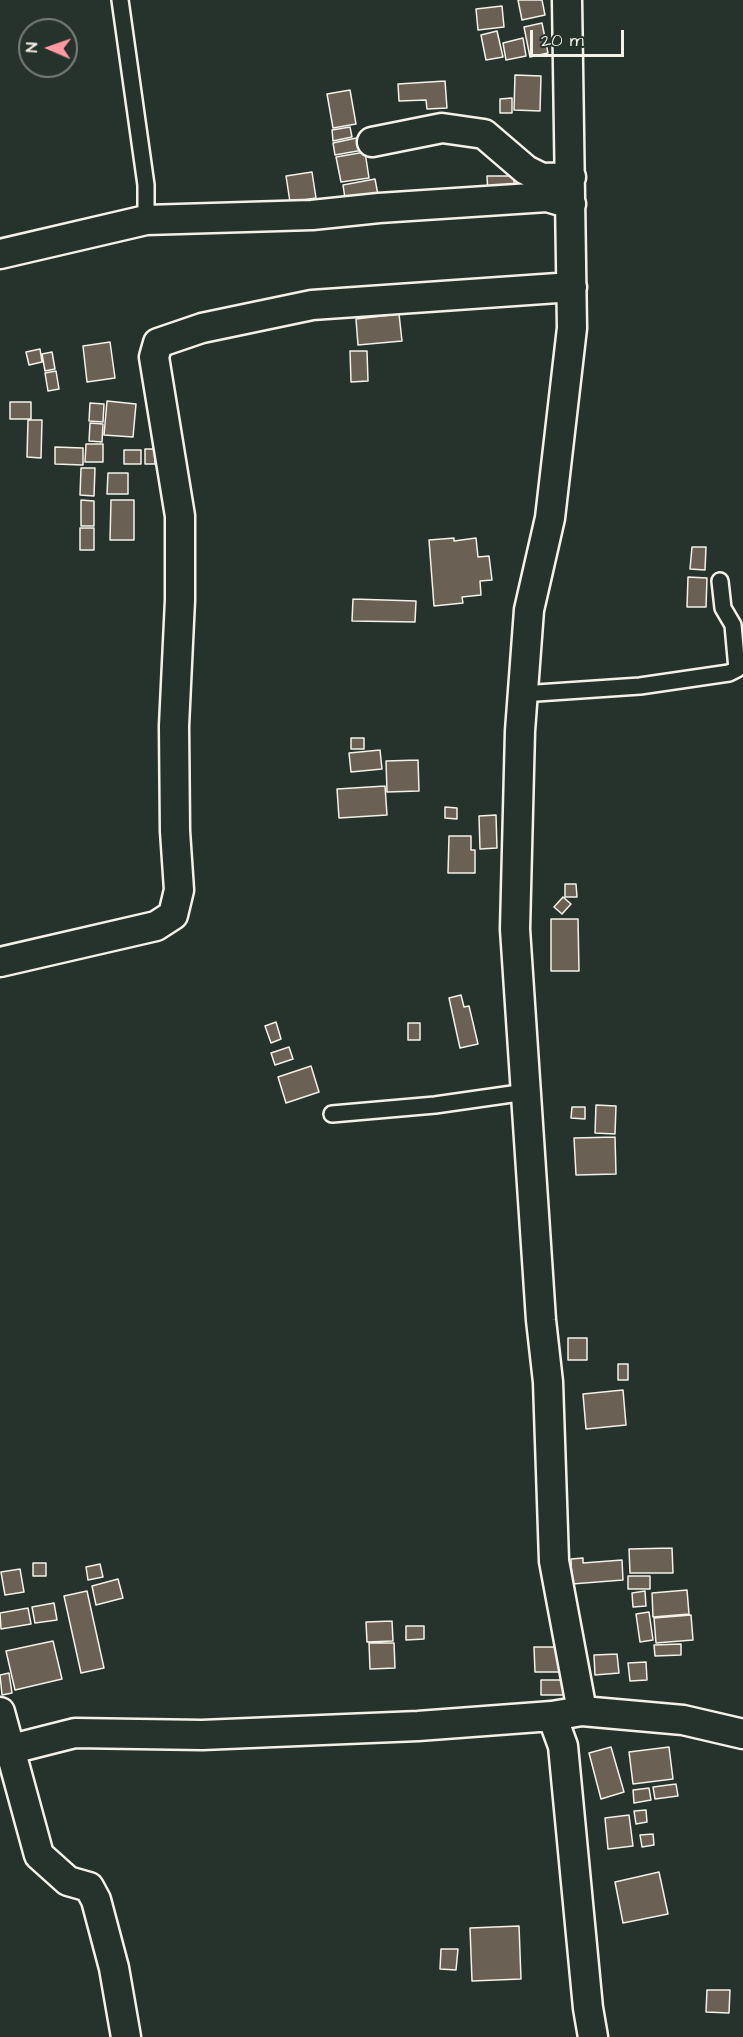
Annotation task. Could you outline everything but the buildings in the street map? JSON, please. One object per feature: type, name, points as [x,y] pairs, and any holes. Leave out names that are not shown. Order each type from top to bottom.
[{"type":"street","points":[[567,0],[572,328],[550,518],[528,610],[520,731],[515,929],[541,1320],[548,1382],[554,1561],[582,1711]]},
{"type":"street","points":[[372,142],[442,128],[484,134],[526,170],[571,190]]},
{"type":"street","points":[[0,254],[146,220],[312,215],[379,208],[547,197],[571,190]]},
{"type":"street","points":[[0,962],[156,926],[173,915],[179,890],[174,831],[174,726],[180,600],[180,516],[154,357],[158,343],[202,328],[312,305],[572,287]]},
{"type":"street","points":[[6,1751],[75,1733],[202,1735],[418,1726],[552,1716],[582,1711],[683,1720],[743,1734]]},
{"type":"street","points":[[0,1712],[6,1751],[39,1855],[68,1881],[89,1887],[96,1899],[114,1968],[120,2035]]},
{"type":"street","points":[[552,1716],[562,1746],[588,2008],[593,2037]]},
{"type":"lane","points":[[120,0],[146,185],[146,220]]},
{"type":"lane","points":[[522,694],[640,686],[729,673],[738,669],[733,625],[723,608],[720,581]]},
{"type":"lane","points":[[332,1114],[435,1106],[526,1092]]}]
